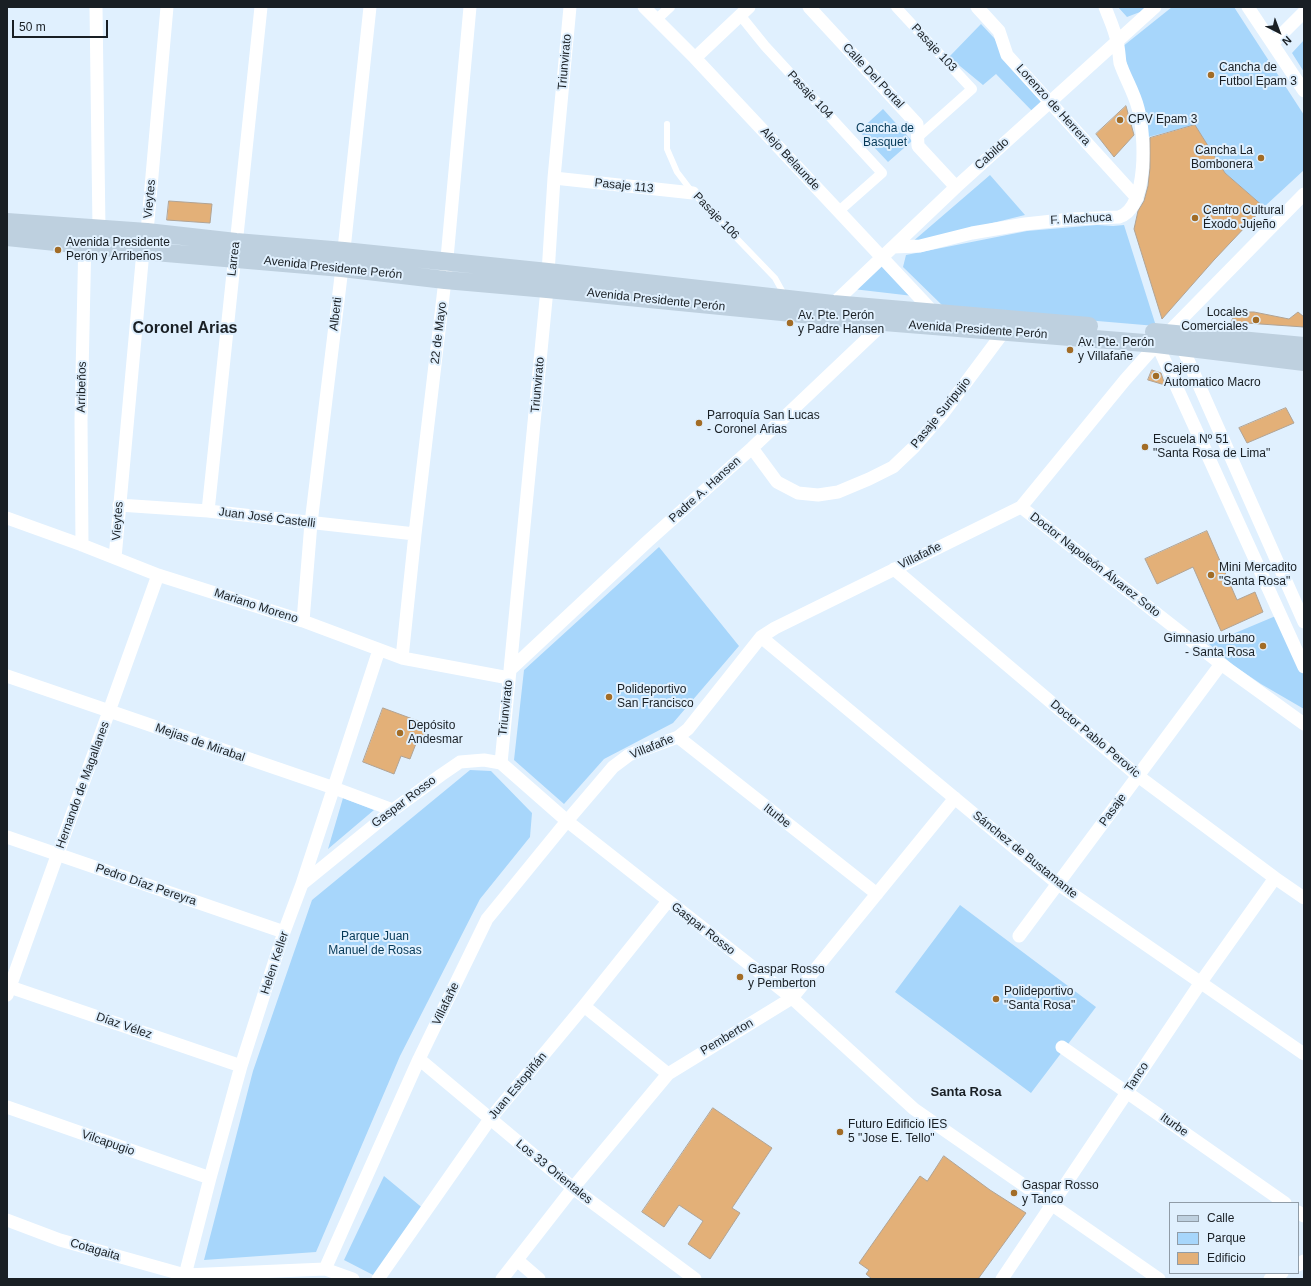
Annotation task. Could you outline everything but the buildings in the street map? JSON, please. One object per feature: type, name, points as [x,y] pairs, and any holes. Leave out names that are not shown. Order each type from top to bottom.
[{"type":"main road","name":"Avenida Presidente Perón","points":[[7,222],[90,234],[144,251],[235,250],[343,260],[446,262],[548,280],[884,322],[1008,325],[1170,340],[1304,346]]},
{"type":"main road","name":"Avenida Presidente Perón","points":[[7,237],[147,232],[235,250]]},
{"type":"main road","name":"Avenida Presidente Perón","points":[[343,260],[445,280],[548,280],[787,299],[934,313],[1008,325]]},
{"type":"main road","name":"Avenida Presidente Perón","points":[[1170,340],[1304,362]]},
{"type":"street","name":"Arribeños","points":[[82,545],[81,420],[90,234],[96,7]]},
{"type":"street","name":"Vieytes","points":[[115,558],[147,232],[167,7]]},
{"type":"street","name":"Larrea","points":[[208,511],[260,7]]},
{"type":"street","name":"Alberti","points":[[302,621],[311,523],[343,260],[370,7]]},
{"type":"street","name":"22 de Mayo","points":[[402,658],[445,280],[470,7]]},
{"type":"street","name":"Triunvirato","points":[[501,763],[548,280],[554,178],[570,7]]},
{"type":"street","name":"Alejo Belaunde","points":[[644,7],[695,58],[934,313]]},
{"type":"street","points":[[656,20],[670,7]]},
{"type":"street","name":"Calle Del Portal","points":[[809,7],[917,124],[918,146],[956,187]]},
{"type":"street","name":"Pasaje 103","points":[[896,7],[972,89],[918,137]]},
{"type":"street","name":"Lorenzo de Herrera","points":[[977,7],[999,31],[1007,55],[1051,101],[1137,198]]},
{"type":"street","name":"F. Machuca","points":[[893,246],[920,246],[972,233],[1025,224],[1071,219],[1119,217],[1126,215],[1137,198],[1142,176],[1144,146],[1142,125],[1138,107],[1120,62],[1117,41],[1105,7]]},
{"type":"street","name":"Cabildo","points":[[833,304],[956,187],[1155,7]]},
{"type":"street","points":[[1248,7],[1304,91]]},
{"type":"street","points":[[695,58],[745,11]]},
{"type":"street","name":"Pasaje 104","points":[[745,11],[765,46],[882,173],[839,211]]},
{"type":"street","points":[[1273,43],[1304,12]]},
{"type":"street","name":"Pasaje 113","points":[[554,178],[693,193]]},
{"type":"street","name":"Villafañe","points":[[325,1269],[419,1059],[487,919],[613,767],[629,755],[678,737],[688,729],[761,638],[775,628],[1021,507],[1125,380],[1170,340],[1304,194]]},
{"type":"street","name":"Padre A. Hansen","points":[[510,674],[648,541],[752,448],[898,310]]},
{"type":"street","name":"Pasaje Suripujio","points":[[752,448],[777,482],[798,493],[818,495],[838,492],[869,479],[893,467],[914,447],[941,416],[1008,325]]},
{"type":"street","points":[[1170,340],[1301,605],[1304,622]]},
{"type":"street","points":[[1170,340],[1304,667]]},
{"type":"street","name":"Juan José Castelli","points":[[119,505],[208,511],[415,534]]},
{"type":"street","name":"Doctor Napoleón Álvarez Soto","points":[[1021,507],[1221,664],[1304,724]]},
{"type":"street","name":"Mariano Moreno","points":[[7,518],[82,545],[158,575],[302,621],[402,658],[510,674]]},
{"type":"street","name":"Doctor Pablo Perovic","points":[[894,569],[1138,776],[1304,898]]},
{"type":"street","name":"Hernando de Magallanes","points":[[8,990],[158,575]]},
{"type":"street","name":"Sánchez de Bustamante","points":[[761,638],[1058,884],[1304,1054]]},
{"type":"street","name":"Helen Keller","points":[[184,1277],[241,1066],[284,932],[302,884],[379,650]]},
{"type":"street","name":"Pasaje","points":[[1019,936],[1221,664]]},
{"type":"street","name":"Mejias de Mirabal","points":[[7,676],[334,788],[393,810]]},
{"type":"street","name":"Iturbe","points":[[678,737],[877,894]]},
{"type":"street","name":"Gaspar Rosso","points":[[302,884],[393,810],[460,762],[484,760],[501,763],[567,821],[792,998],[914,1109],[1158,1279]]},
{"type":"street","name":"Pemberton","points":[[502,1279],[573,1188],[668,1074],[792,998],[955,798]]},
{"type":"street","name":"Pedro Díaz Pereyra","points":[[7,837],[284,932]]},
{"type":"street","name":"Tanco","points":[[1002,1279],[1201,982],[1275,878]]},
{"type":"street","name":"Juan Estopiñán","points":[[378,1279],[472,1142],[668,901]]},
{"type":"street","name":"Díaz Vélez","points":[[8,990],[241,1066]]},
{"type":"street","points":[[584,1006],[668,1074]]},
{"type":"street","name":"Iturbe","points":[[1062,1047],[1284,1202]]},
{"type":"street","name":"Los 33 Orientales","points":[[419,1059],[573,1188],[695,1279]]},
{"type":"street","name":"Vilcapugio","points":[[7,1107],[210,1178]]},
{"type":"street","name":"Cotagaita","points":[[7,1220],[60,1240],[184,1277],[325,1269],[353,1279]]},
{"type":"street","points":[[517,1260],[539,1279]]},
{"type":"street","points":[[301,1279],[310,1269]]},
{"type":"street","points":[[1270,1279],[1280,1274]]},
{"type":"lane","name":"Pasaje 106","points":[[667,124],[667,149],[677,172],[693,193],[775,278],[787,299]]},
{"type":"green space","points":[[1118,7],[1145,7],[1140,12],[1127,17]]},
{"type":"green space","points":[[1172,7],[1234,7],[1304,115],[1304,170],[1264,207],[1225,173],[1195,125],[1148,137],[1122,47]]},
{"type":"green space","points":[[981,24],[995,39],[1005,60],[1046,102],[1034,113],[996,74],[983,85],[949,57]]},
{"type":"green space","points":[[1304,40],[1304,72],[1292,53]]},
{"type":"green space","name":"Cancha de Basquet","points":[[883,109],[912,141],[888,162],[859,131]]},
{"type":"green space","points":[[990,175],[1025,215],[911,243]]},
{"type":"green space","points":[[1097,225],[1124,225],[1156,326],[945,308],[903,267],[906,255],[1027,231]]},
{"type":"green space","points":[[881,263],[913,296],[853,289]]},
{"type":"green space","name":"Polideportivo San Francisco","points":[[659,547],[739,646],[673,723],[604,759],[564,804],[514,760],[524,670]]},
{"type":"green space","points":[[1278,615],[1304,667],[1304,709],[1261,684],[1233,665],[1209,644]]},
{"type":"green space","name":"Parque Juan Manuel de Rosas","points":[[470,770],[491,771],[532,813],[530,837],[480,899],[400,1056],[316,1252],[204,1260],[253,1071],[312,900]]},
{"type":"green space","points":[[343,798],[374,810],[328,849]]},
{"type":"green space","name":"Polideportivo \"Santa Rosa\"","points":[[960,905],[1096,1007],[1031,1093],[895,992]]},
{"type":"green space","points":[[384,1176],[425,1210],[377,1277],[344,1260]]},
{"type":"place","name":"Cancha de Futbol Epam 3","points":[[1211,75]]},
{"type":"place","name":"CPV Epam 3","points":[[1120,120]]},
{"type":"place","name":"Cancha La Bombonera","points":[[1261,158]]},
{"type":"place","name":"Centro Cultural Éxodo Jujeño","points":[[1195,218]]},
{"type":"place","name":"Avenida Presidente Perón y Arribeños","points":[[58,250]]},
{"type":"place","name":"Locales Comerciales","points":[[1256,320]]},
{"type":"place","name":"Av. Pte. Perón y Padre Hansen","points":[[790,323]]},
{"type":"place","name":"Av. Pte. Perón y Villafañe","points":[[1070,350]]},
{"type":"place","name":"Cajero Automatico Macro","points":[[1156,376]]},
{"type":"place","name":"Parroquía San Lucas - Coronel Arias","points":[[699,423]]},
{"type":"place","name":"Escuela Nº 51 \"Santa Rosa de Lima\"","points":[[1145,447]]},
{"type":"place","name":"Mini Mercadito \"Santa Rosa\"","points":[[1211,575]]},
{"type":"place","name":"Gimnasio urbano - Santa Rosa","points":[[1263,646]]},
{"type":"place","name":"Polideportivo San Francisco","points":[[609,697]]},
{"type":"place","name":"Depósito Andesmar","points":[[400,733]]},
{"type":"place","name":"Gaspar Rosso y Pemberton","points":[[740,977]]},
{"type":"place","name":"Polideportivo \"Santa Rosa\"","points":[[996,999]]},
{"type":"place","name":"Futuro Edificio IES 5 \"Jose E. Tello\"","points":[[840,1132]]},
{"type":"place","name":"Gaspar Rosso y Tanco","points":[[1014,1193]]},
{"type":"district","name":"Coronel Arias","points":[[185,329]]},
{"type":"district","name":"Santa Rosa","points":[[966,1092]]}]
